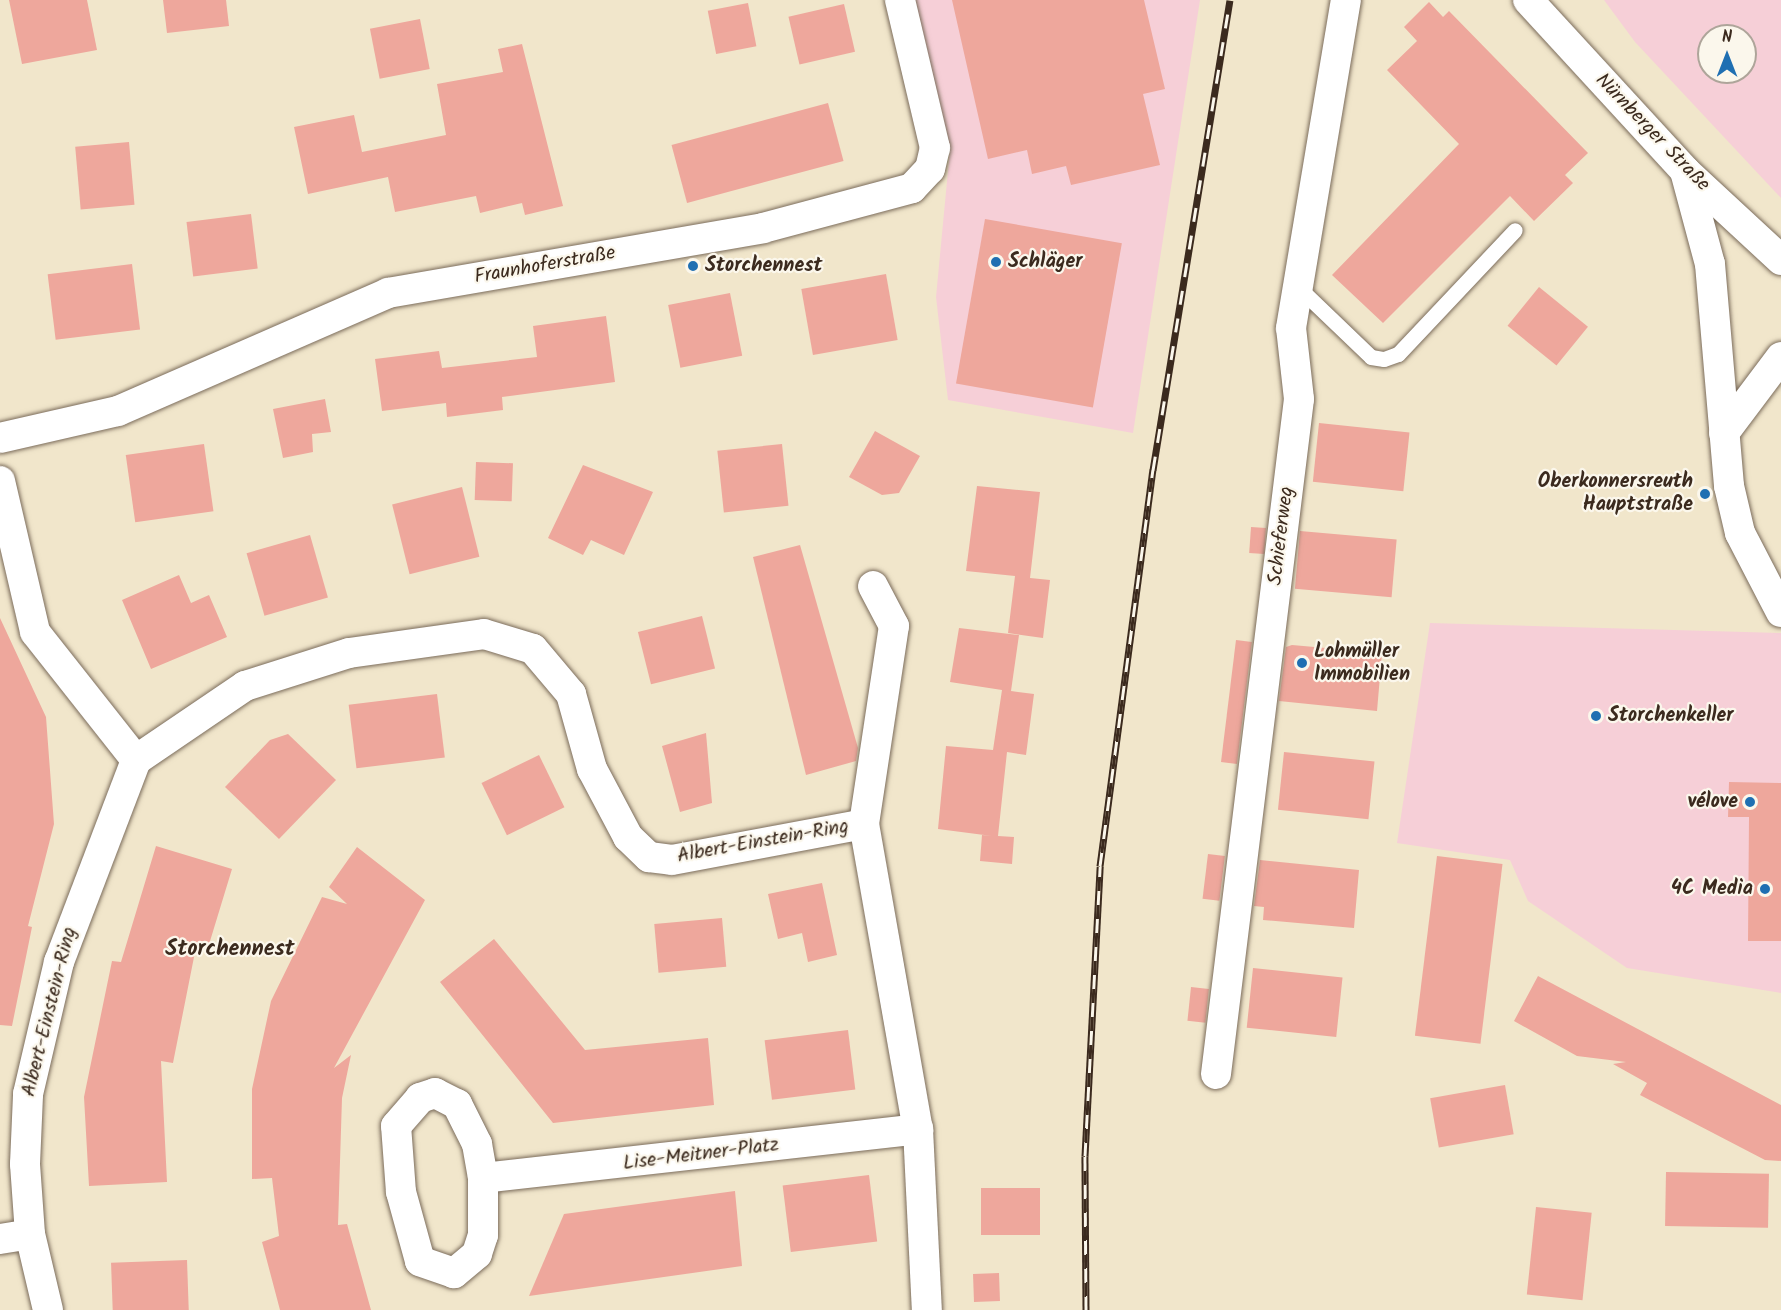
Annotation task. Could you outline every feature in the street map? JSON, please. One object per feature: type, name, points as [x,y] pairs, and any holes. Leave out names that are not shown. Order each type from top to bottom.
[{"type":"street","name":"Fraunhoferstraße","points":[[0,438],[118,411],[388,293],[763,228],[912,188],[930,169],[935,148],[900,0]]},
{"type":"street","name":"Schieferweg","points":[[1216,1074],[1299,399],[1291,328],[1346,0]]},
{"type":"street","name":"Nürnberger Straße","points":[[1528,0],[1685,171],[1781,260]]},
{"type":"street","points":[[1685,171],[1710,264],[1724,433],[1740,533],[1781,612]]},
{"type":"street","points":[[1724,433],[1781,357]]},
{"type":"street","points":[[0,482],[35,632],[136,760]]},
{"type":"street","name":"Albert-Einstein-Ring","points":[[873,586],[894,626],[864,824],[918,1129],[927,1310]]},
{"type":"street","name":"Albert-Einstein-Ring","points":[[48,1310],[30,1234],[25,1164],[28,1094],[59,962],[136,760],[245,686],[297,667],[349,653],[484,634],[533,649],[571,694],[592,769],[628,837],[649,856],[672,860],[864,824]]},
{"type":"street","points":[[435,1093],[457,1104],[477,1144],[483,1178],[486,1214],[477,1254],[454,1273],[420,1261],[406,1215],[397,1149],[396,1126],[406,1110],[435,1093]]},
{"type":"street","name":"Lise-Meitner-Platz","points":[[483,1178],[918,1129]]},
{"type":"street","points":[[0,1239],[30,1234]]},
{"type":"lane","points":[[1298,287],[1371,357],[1384,359],[1398,354],[1515,230]]},
{"type":"shaded area","points":[[914,0],[1200,0],[1133,433],[948,400],[936,297],[950,150]]},
{"type":"shaded area","points":[[1604,0],[1781,0],[1781,198],[1635,42]]},
{"type":"shaded area","points":[[1430,623],[1781,633],[1781,993],[1627,968],[1528,901],[1510,860],[1397,843]]},
{"type":"building","points":[[9,0],[87,0],[97,50],[22,64]]},
{"type":"building","points":[[163,0],[226,0],[229,26],[167,33]]},
{"type":"building","points":[[952,0],[1144,0],[1165,89],[1143,94],[1160,165],[1071,185],[1066,166],[1032,174],[1027,150],[988,159]]},
{"type":"building","points":[[1429,2],[1443,17],[1449,11],[1588,153],[1565,175],[1573,183],[1534,221],[1510,196],[1383,323],[1332,275],[1459,144],[1387,70],[1417,41],[1404,27]]},
{"type":"building","points":[[748,3],[756,46],[716,54],[708,11]]},
{"type":"building","points":[[844,4],[855,52],[799,65],[788,17]]},
{"type":"building","points":[[420,19],[430,69],[380,79],[370,29]]},
{"type":"building","points":[[522,44],[563,206],[525,215],[522,203],[480,213],[476,196],[395,212],[388,177],[308,194],[294,127],[354,115],[362,152],[446,135],[437,84],[503,72],[498,49]]},
{"type":"building","points":[[828,103],[844,161],[687,203],[672,145]]},
{"type":"building","points":[[129,142],[134,205],[81,209],[75,147]]},
{"type":"building","points":[[251,214],[258,269],[193,277],[186,222]]},
{"type":"building","points":[[985,219],[1122,243],[1093,408],[956,383]]},
{"type":"building","points":[[132,264],[140,330],[56,340],[48,274]]},
{"type":"building","points":[[886,274],[898,340],[813,355],[801,289]]},
{"type":"building","points":[[1539,287],[1588,327],[1556,366],[1508,326]]},
{"type":"building","points":[[730,293],[742,356],[680,368],[668,305]]},
{"type":"building","points":[[606,316],[615,382],[502,397],[503,410],[447,417],[446,403],[382,411],[375,359],[439,351],[442,368],[537,357],[533,326]]},
{"type":"building","points":[[325,399],[331,432],[312,434],[313,452],[283,458],[273,409]]},
{"type":"building","points":[[1319,423],[1410,433],[1403,491],[1313,482]]},
{"type":"building","points":[[875,431],[920,456],[899,493],[882,495],[849,477]]},
{"type":"building","points":[[204,444],[213,511],[135,522],[126,455]]},
{"type":"building","points":[[782,444],[788,506],[724,512],[717,451]]},
{"type":"building","points":[[476,462],[513,463],[512,501],[475,500]]},
{"type":"building","points":[[583,465],[653,492],[624,555],[591,540],[583,555],[548,538]]},
{"type":"building","points":[[977,486],[1040,492],[1030,578],[1050,580],[1043,638],[1008,633],[1015,576],[966,571]]},
{"type":"building","points":[[462,487],[479,557],[410,574],[392,504]]},
{"type":"building","points":[[1251,527],[1266,528],[1264,554],[1249,553]]},
{"type":"building","points":[[1300,531],[1397,539],[1392,597],[1295,589]]},
{"type":"building","points":[[310,535],[328,597],[264,616],[247,553]]},
{"type":"building","points":[[800,545],[858,748],[856,761],[806,775],[753,557]]},
{"type":"building","points":[[179,575],[191,603],[209,595],[227,637],[151,669],[122,600]]},
{"type":"building","points":[[702,616],[715,668],[651,684],[638,632]]},
{"type":"building","points":[[0,618],[46,717],[54,824],[28,926],[32,927],[12,1026],[0,1025]]},
{"type":"building","points":[[959,628],[1019,635],[1011,691],[1034,694],[1026,755],[1007,752],[998,836],[1014,837],[1012,864],[980,861],[982,835],[992,836],[938,829],[946,746],[993,750],[1002,690],[950,682]]},
{"type":"building","points":[[1236,640],[1252,642],[1237,764],[1221,762]]},
{"type":"building","points":[[1292,645],[1382,653],[1377,711],[1279,701],[1286,647]]},
{"type":"building","points":[[437,694],[445,758],[356,768],[349,705]]},
{"type":"building","points":[[706,733],[712,803],[680,812],[662,746]]},
{"type":"building","points":[[288,734],[336,780],[279,839],[225,787],[270,740]]},
{"type":"building","points":[[1284,752],[1375,762],[1368,819],[1278,810]]},
{"type":"building","points":[[539,755],[564,807],[507,835],[481,783]]},
{"type":"building","name":"4C Media","points":[[1729,782],[1781,783],[1781,941],[1748,941],[1749,817],[1728,817]]},
{"type":"building","points":[[156,846],[232,869],[207,951],[196,947],[173,1063],[161,1061],[167,1182],[89,1186],[84,1097],[112,961],[121,962]]},
{"type":"building","points":[[357,847],[425,900],[334,1068],[351,1055],[342,1098],[338,1225],[347,1224],[371,1310],[280,1310],[262,1242],[279,1236],[272,1178],[252,1179],[252,1089],[271,1001],[322,897],[347,904],[329,887]]},
{"type":"building","points":[[1208,854],[1225,856],[1219,901],[1203,899]]},
{"type":"building","points":[[1437,856],[1503,864],[1480,1044],[1415,1036]]},
{"type":"building","points":[[1260,860],[1359,870],[1354,928],[1263,920],[1264,907],[1254,906]]},
{"type":"building","points":[[822,883],[837,955],[808,962],[802,933],[778,939],[768,894]]},
{"type":"building","points":[[722,918],[726,967],[659,973],[654,924]]},
{"type":"building","points":[[494,939],[585,1050],[708,1038],[714,1105],[553,1123],[440,982]]},
{"type":"building","points":[[1253,968],[1343,977],[1336,1037],[1247,1028]]},
{"type":"building","points":[[1538,976],[1781,1105],[1781,1161],[1765,1160],[1640,1095],[1647,1083],[1613,1064],[1626,1062],[1577,1056],[1514,1021]]},
{"type":"building","points":[[1191,987],[1209,989],[1205,1023],[1187,1021]]},
{"type":"building","points":[[848,1030],[855,1090],[772,1100],[765,1040]]},
{"type":"building","points":[[1505,1085],[1514,1134],[1439,1147],[1430,1098]]},
{"type":"building","points":[[1666,1172],[1769,1174],[1768,1228],[1665,1226]]},
{"type":"building","points":[[869,1175],[877,1242],[791,1252],[783,1186]]},
{"type":"building","points":[[981,1188],[1040,1188],[1040,1235],[981,1235]]},
{"type":"building","points":[[735,1191],[742,1266],[529,1296],[564,1214]]},
{"type":"building","points":[[1536,1207],[1592,1213],[1582,1300],[1527,1295]]},
{"type":"building","points":[[187,1260],[189,1310],[113,1310],[111,1263]]},
{"type":"building","points":[[999,1273],[1000,1301],[974,1302],[973,1274]]},
{"type":"railway","points":[[1086,1310],[1085,1156],[1100,866],[1153,470],[1230,0]]},
{"type":"place","name":"Schläger","points":[[996,262]]},
{"type":"place","name":"Storchennest","points":[[693,266]]},
{"type":"place","name":"Oberkonnersreuth Hauptstraße","points":[[1705,494]]},
{"type":"place","name":"Lohmüller Immobilien","points":[[1302,663]]},
{"type":"place","name":"Storchenkeller","points":[[1596,716]]},
{"type":"place","name":"vélove","points":[[1750,802]]},
{"type":"place","name":"4C Media","points":[[1765,889]]},
{"type":"district","name":"Storchennest","points":[[230,950]]}]
